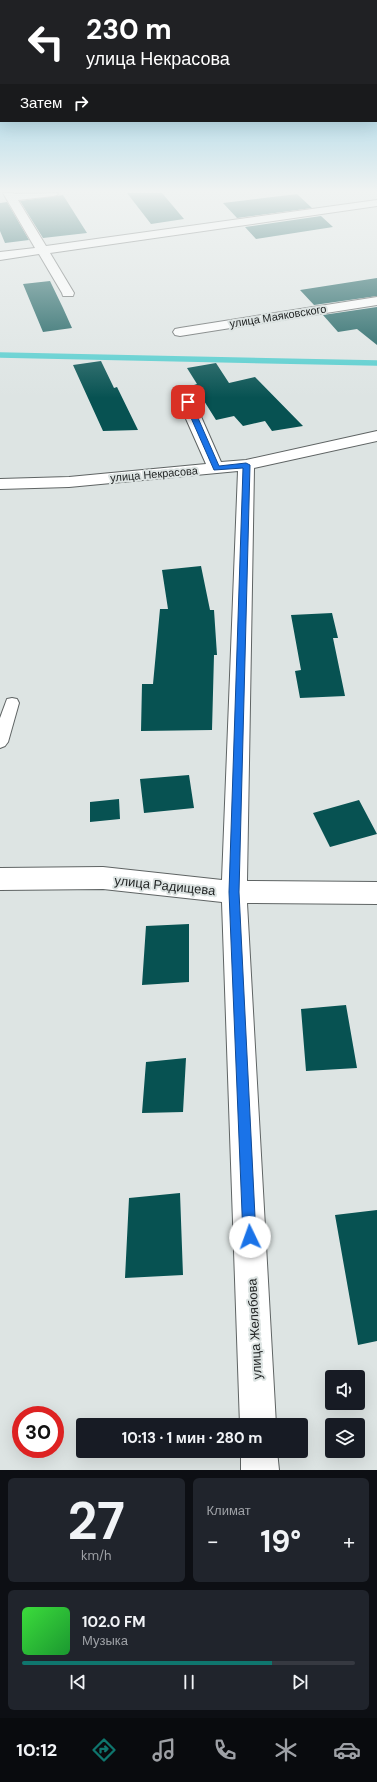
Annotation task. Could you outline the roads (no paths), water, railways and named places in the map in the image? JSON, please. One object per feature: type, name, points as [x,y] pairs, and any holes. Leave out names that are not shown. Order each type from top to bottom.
[{"type":"street","points":[[49,262],[68,293]]},
{"type":"street","name":"улица Маяковского","points":[[180,332],[377,301]]},
{"type":"street","points":[[188,402],[216,469]]},
{"type":"street","name":"улица Некрасова","points":[[0,484],[69,482],[216,469],[246,465],[377,436]]},
{"type":"street","name":"улица Желябова","points":[[246,465],[234,892],[258,1418]]},
{"type":"street","name":"улица Радищева","points":[[0,879],[103,878],[234,892],[377,893]]},
{"type":"street","points":[[259,1458],[260,1470]]},
{"type":"lane","points":[[0,742],[12,703]]},
{"type":"waterway","points":[[0,355],[377,363]]}]
